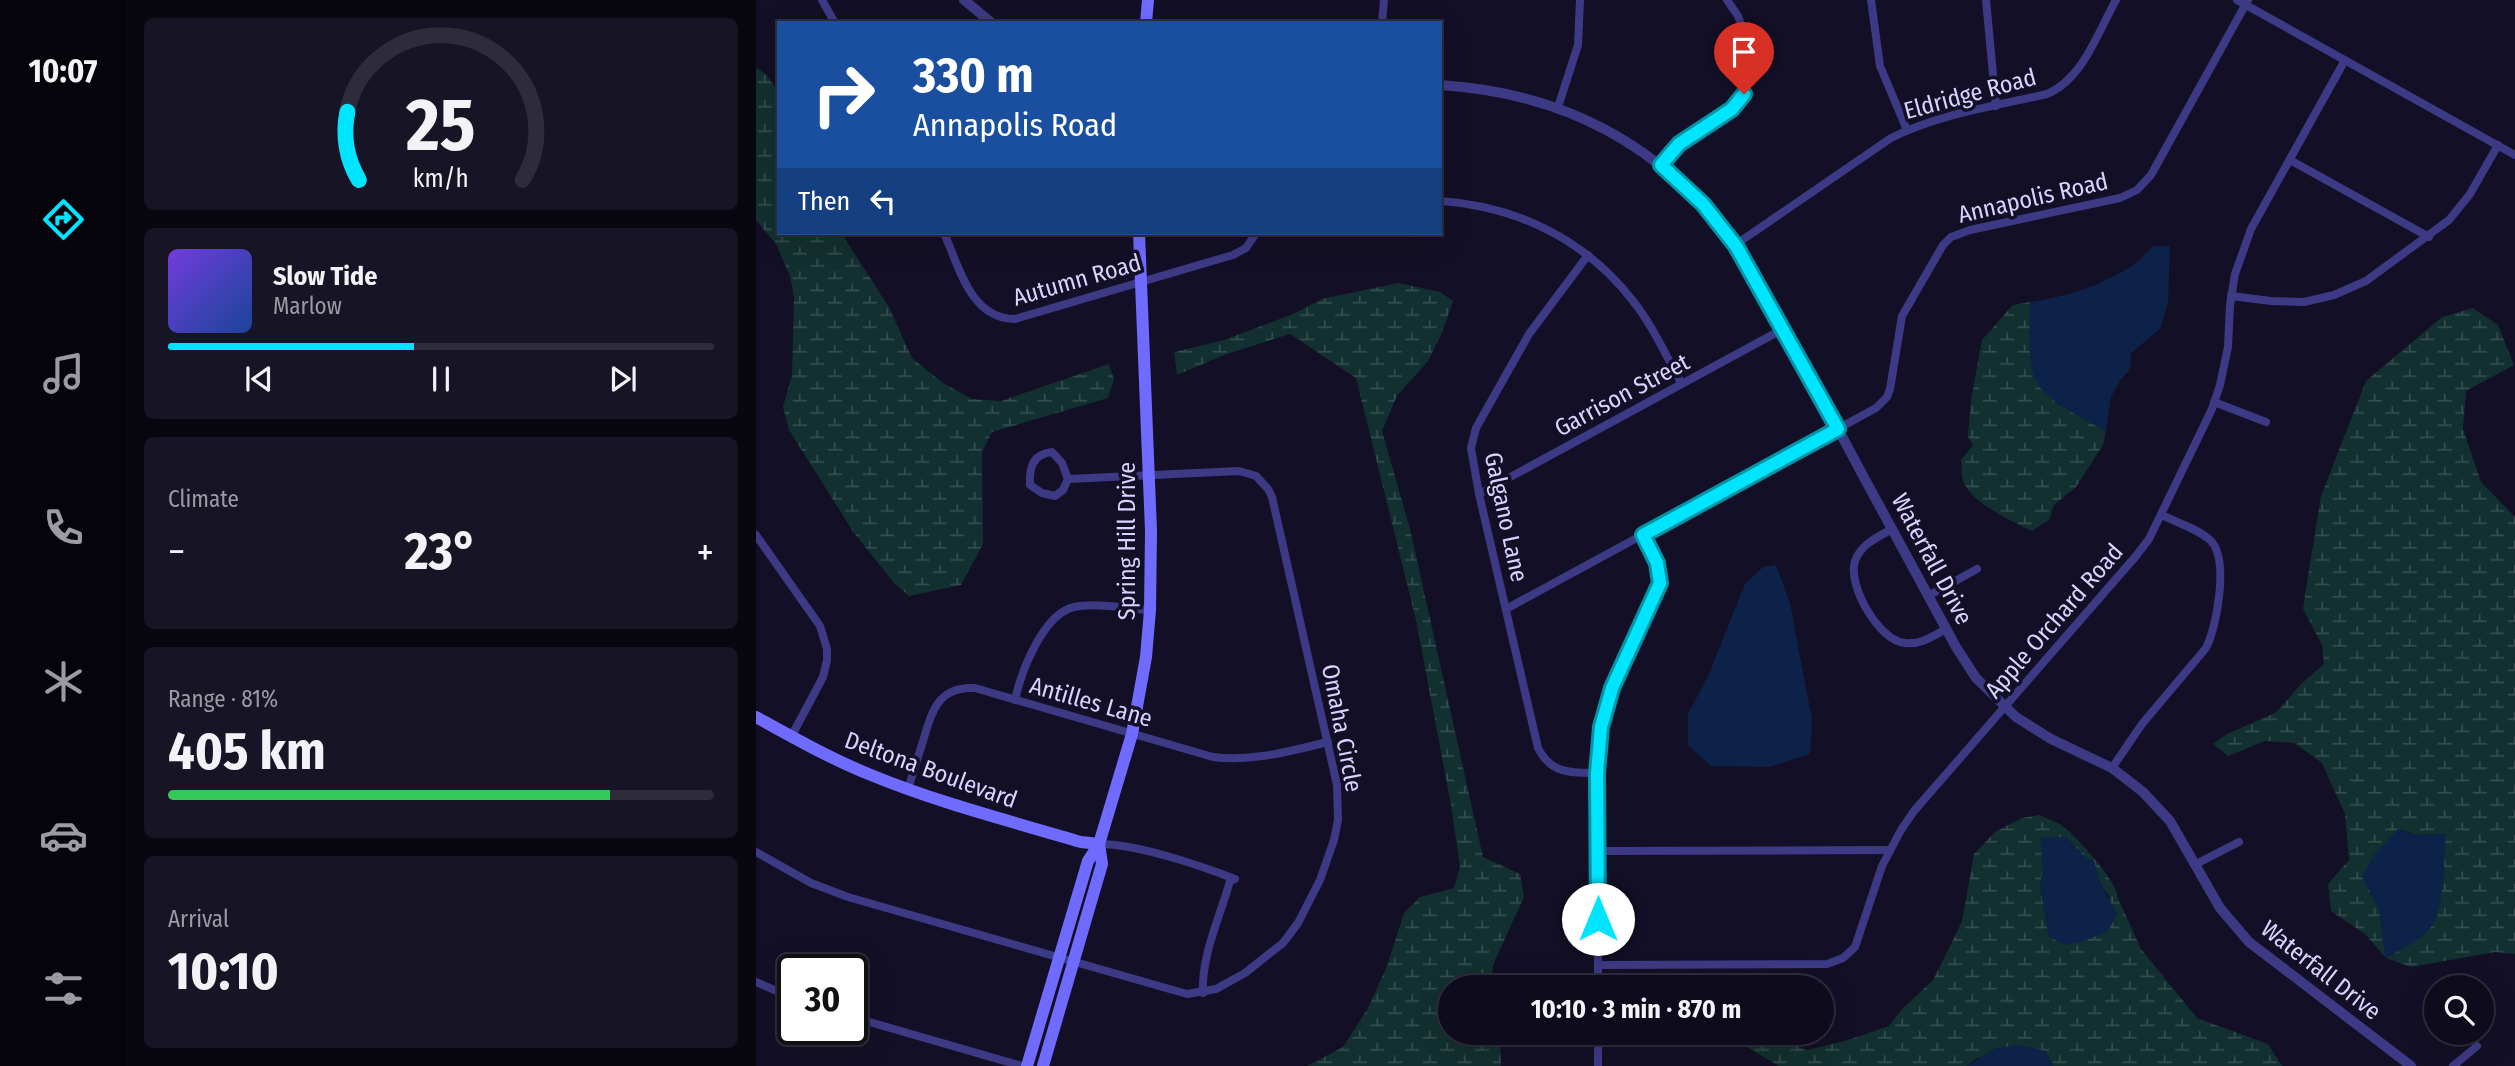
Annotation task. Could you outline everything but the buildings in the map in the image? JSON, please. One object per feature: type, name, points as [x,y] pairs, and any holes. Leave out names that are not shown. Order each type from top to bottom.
[{"type":"main road","points":[[1146,21],[1148,0]]},
{"type":"main road","name":"Spring Hill Drive","points":[[1027,1066],[1088,862],[1100,844],[1132,734],[1146,657],[1152,573],[1139,235]]},
{"type":"main road","name":"Deltona Boulevard","points":[[756,717],[839,762],[908,789],[1081,842],[1100,844]]},
{"type":"main road","name":"Spring Hill Drive","points":[[1043,1066],[1101,864],[1100,844]]},
{"type":"street","points":[[822,0],[834,21]]},
{"type":"street","points":[[964,0],[990,21]]},
{"type":"street","points":[[1382,21],[1384,0]]},
{"type":"street","points":[[1558,107],[1578,45],[1580,0]]},
{"type":"street","points":[[1661,165],[1679,144],[1732,109],[1744,94],[1748,79],[1742,27],[1727,0]]},
{"type":"street","points":[[1871,0],[1881,66],[1907,130]]},
{"type":"street","points":[[1986,0],[1996,106]]},
{"type":"street","name":"Eldridge Road","points":[[1735,245],[1891,138],[1907,130],[1933,121],[2047,94],[2071,79],[2116,0]]},
{"type":"street","points":[[2243,1],[2515,155]]},
{"type":"street","name":"Annapolis Road","points":[[1506,609],[1876,408],[1887,397],[1892,383],[1902,316],[1943,244],[1951,237],[1970,230],[2120,198],[2137,190],[2151,175],[2243,1]]},
{"type":"street","name":"Apple Orchard Road","points":[[1598,965],[1835,962],[1855,947],[1890,849],[1913,811],[2136,556],[2162,515],[2214,402],[2228,347],[2231,296],[2242,251],[2251,229],[2345,60]]},
{"type":"street","name":"Waterfall Drive","points":[[1442,85],[1508,93],[1558,107],[1617,135],[1661,165],[1703,204],[1735,245],[1946,629],[1976,678],[2004,707],[2042,734],[2112,768],[2143,792],[2177,831],[2220,908],[2249,942],[2411,1066]]},
{"type":"street","points":[[2231,296],[2287,302],[2334,295],[2366,281],[2429,237],[2460,209],[2498,145]]},
{"type":"street","points":[[2290,160],[2429,237]]},
{"type":"street","points":[[1442,201],[1483,206],[1528,220],[1570,242],[1588,255],[1635,303],[1682,384]]},
{"type":"street","name":"Autumn Road","points":[[945,235],[976,302],[982,309],[998,318],[1015,319],[1239,252],[1255,235]]},
{"type":"street","name":"Galgano Lane","points":[[1588,255],[1529,334],[1476,428],[1472,438],[1471,458],[1538,748],[1542,757],[1564,772],[1597,773]]},
{"type":"street","name":"Garrison Street","points":[[1479,494],[1783,329]]},
{"type":"street","points":[[2214,402],[2266,422]]},
{"type":"street","name":"Omaha Circle","points":[[1052,452],[1062,463],[1068,479],[1063,491],[1055,496],[1042,493],[1030,485],[1033,461],[1041,454],[1052,452]]},
{"type":"street","name":"Omaha Circle","points":[[1068,479],[1239,471],[1256,476],[1268,489],[1338,785],[1338,820],[1334,840],[1310,900],[1291,933],[1266,958],[1216,989],[1203,993]]},
{"type":"street","points":[[2112,768],[2142,724],[2206,649],[2213,634],[2221,571],[2219,554],[2206,537],[2162,515]]},
{"type":"street","points":[[1892,529],[1864,546],[1854,568],[1856,585],[1879,628],[1891,639],[1908,644],[1924,641],[1946,629]]},
{"type":"street","points":[[756,535],[820,626],[827,649],[823,677],[791,737]]},
{"type":"street","points":[[1598,975],[1597,773],[1601,727],[1612,688],[1660,583],[1657,563],[1643,535]]},
{"type":"street","points":[[1928,596],[1977,569]]},
{"type":"street","points":[[1015,700],[1019,681],[1035,646],[1052,622],[1065,610],[1082,606],[1150,610]]},
{"type":"street","name":"Antilles Lane","points":[[908,789],[932,712],[944,696],[958,689],[967,688],[1015,700],[1198,753],[1228,758],[1263,757],[1328,742]]},
{"type":"street","points":[[2196,864],[2239,842]]},
{"type":"street","points":[[756,852],[830,891],[1175,992],[1203,993],[1202,977],[1209,949],[1230,881],[1235,879],[1204,867],[1116,844],[1100,844]]},
{"type":"street","points":[[1597,851],[1890,849]]},
{"type":"street","points":[[756,982],[777,991]]},
{"type":"street","points":[[868,1022],[1022,1066]]},
{"type":"street","points":[[1598,1045],[1598,1066]]},
{"type":"street","points":[[2453,1066],[2477,1046]]},
{"type":"green space","points":[[756,68],[766,74],[777,90],[777,235],[842,235],[889,307],[912,358],[943,383],[972,399],[1001,401],[1109,364],[1114,379],[1108,398],[992,432],[982,452],[983,544],[961,585],[909,596],[894,583],[854,533],[789,430],[783,407],[792,375],[794,297],[790,276],[776,244],[756,220]]},
{"type":"green space","points":[[1398,283],[1440,292],[1453,301],[1442,333],[1428,361],[1397,396],[1382,431],[1410,529],[1483,857],[1520,874],[1524,897],[1493,965],[1492,975],[1438,975],[1438,1045],[1500,1045],[1501,1066],[1307,1066],[1343,1047],[1368,1008],[1387,966],[1404,913],[1420,897],[1454,888],[1460,867],[1416,620],[1356,378],[1290,334],[1224,355],[1177,375],[1174,352],[1224,340],[1293,314],[1322,299]]},
{"type":"green space","points":[[2030,302],[2031,351],[2058,404],[2106,431],[2103,445],[2076,487],[2054,505],[2049,520],[2032,531],[1975,498],[1963,481],[1961,460],[1973,445],[1968,437],[1971,400],[1982,340],[2013,305]]},
{"type":"green space","points":[[2473,308],[2498,325],[2514,365],[2466,391],[2463,429],[2481,482],[2515,517],[2515,954],[2495,952],[2411,967],[2386,958],[2365,934],[2331,911],[2328,884],[2349,860],[2345,814],[2322,763],[2294,743],[2265,741],[2228,756],[2213,744],[2227,734],[2277,712],[2300,685],[2324,664],[2322,645],[2303,609],[2321,496],[2366,381],[2442,317]],"holes":[[[2398,829],[2417,835],[2446,834],[2386,958],[2379,910]]]},
{"type":"green space","points":[[2039,815],[2067,829],[2085,847],[2111,881],[2141,949],[2197,1018],[2268,1044],[2282,1066],[2053,1066],[2045,1051],[1977,1058],[1967,1066],[1779,1066],[1745,1046],[1793,1045],[1807,1050],[1834,1045],[1889,1026],[1902,1009],[1933,980],[1962,921],[1974,854],[1995,832],[2022,818]],"holes":[[[2066,837],[2086,859],[2094,861],[2099,881],[2110,898],[2049,937],[2040,886],[2043,869],[2041,838]]]},
{"type":"water","points":[[2153,246],[2170,246],[2168,302],[2160,329],[2131,353],[2130,370],[2120,380],[2111,397],[2106,431],[2056,402],[2035,379],[2030,352],[2030,302],[2057,297],[2109,279],[2136,263]]},
{"type":"water","points":[[1776,565],[1790,603],[1812,720],[1810,754],[1769,767],[1711,766],[1688,745],[1688,714],[1709,674],[1745,584],[1763,567]]},
{"type":"water","points":[[2398,829],[2417,835],[2446,834],[2443,882],[2439,907],[2431,927],[2416,941],[2386,958],[2379,910],[2362,877],[2374,855]]},
{"type":"water","points":[[2040,837],[2066,837],[2086,858],[2094,861],[2099,881],[2117,914],[2108,931],[2066,945],[2049,937],[2040,886],[2043,869]]},
{"type":"water","points":[[2021,1045],[2045,1051],[2053,1066],[1967,1066],[1996,1048]]},
{"type":"route","points":[[1598,919],[1597,773],[1601,727],[1612,688],[1660,583],[1660,569],[1643,535],[1838,429],[1736,246],[1703,204],[1661,165],[1679,144],[1732,109],[1744,94]]}]
